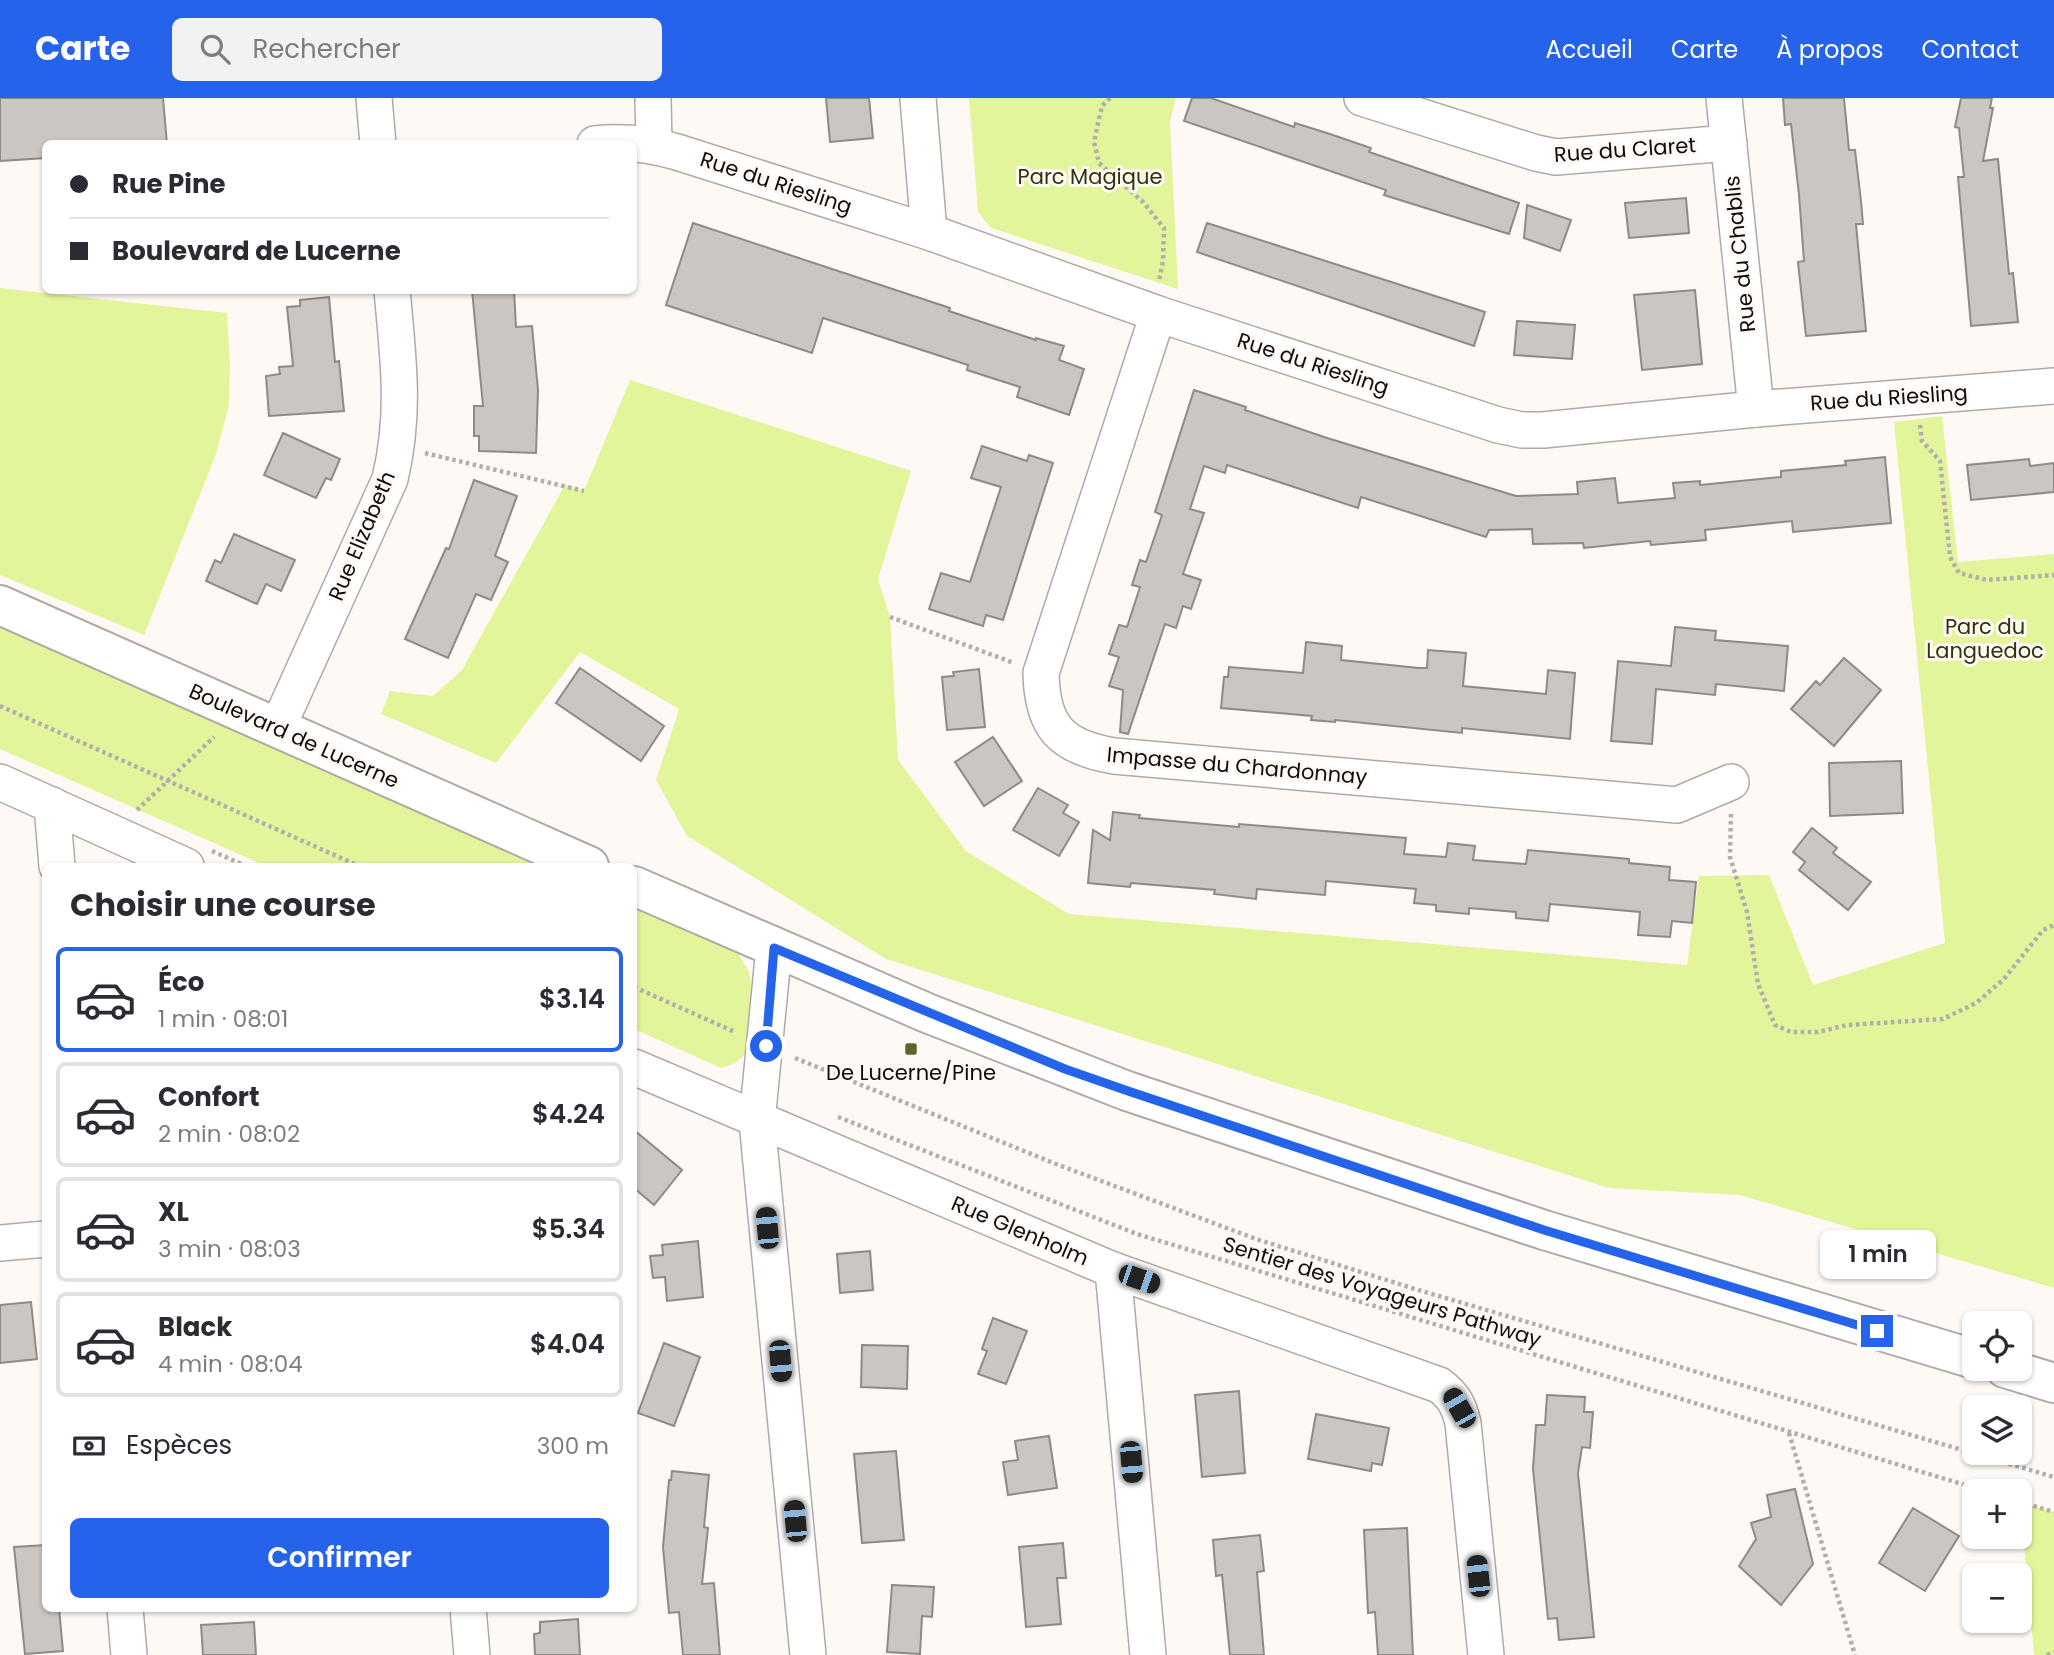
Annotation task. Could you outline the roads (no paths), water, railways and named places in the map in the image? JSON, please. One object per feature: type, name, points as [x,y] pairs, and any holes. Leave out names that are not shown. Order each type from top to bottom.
[{"type":"main road","name":"Boulevard de Lucerne","points":[[0,605],[582,863]]},
{"type":"main road","points":[[637,887],[774,948],[1065,1069],[1266,1139],[1544,1230],[1962,1355]]},
{"type":"main road","points":[[2032,1376],[2054,1383]]},
{"type":"street","points":[[374,98],[378,140]]},
{"type":"street","points":[[653,98],[654,145]]},
{"type":"street","points":[[918,98],[929,232]]},
{"type":"street","name":"Rue du Claret","points":[[1362,98],[1454,113],[1536,153],[1556,157],[1729,143]]},
{"type":"street","name":"Rue du Chablis","points":[[1724,98],[1756,409]]},
{"type":"street","name":"Rue du Riesling","points":[[637,144],[654,145],[929,232],[1157,314],[1498,425],[1522,430],[2054,386]]},
{"type":"street","name":"Rue Elizabeth","points":[[277,729],[390,479],[400,414],[392,294]]},
{"type":"street","name":"Impasse du Chardonnay","points":[[1157,314],[1041,673],[1041,697],[1047,716],[1057,732],[1072,744],[1092,752],[1114,756],[1677,804],[1731,782]]},
{"type":"street","points":[[0,782],[179,863]]},
{"type":"street","points":[[52,805],[57,863]]},
{"type":"street","points":[[774,948],[757,1121],[808,1655]]},
{"type":"street","name":"Rue Glenholm","points":[[637,1068],[1113,1270],[1427,1379],[1451,1394],[1463,1423],[1486,1655]]},
{"type":"street","points":[[0,1243],[42,1239]]},
{"type":"street","points":[[1113,1270],[1148,1655]]},
{"type":"street","points":[[125,1612],[129,1655]]},
{"type":"street","points":[[468,1612],[472,1655]]},
{"type":"place","name":"De Lucerne/Pine","points":[[911,1049]]},
{"type":"park label","name":"Parc Magique","points":[[1090,177]]},
{"type":"park label","name":"Parc du Languedoc","points":[[1985,639]]}]
